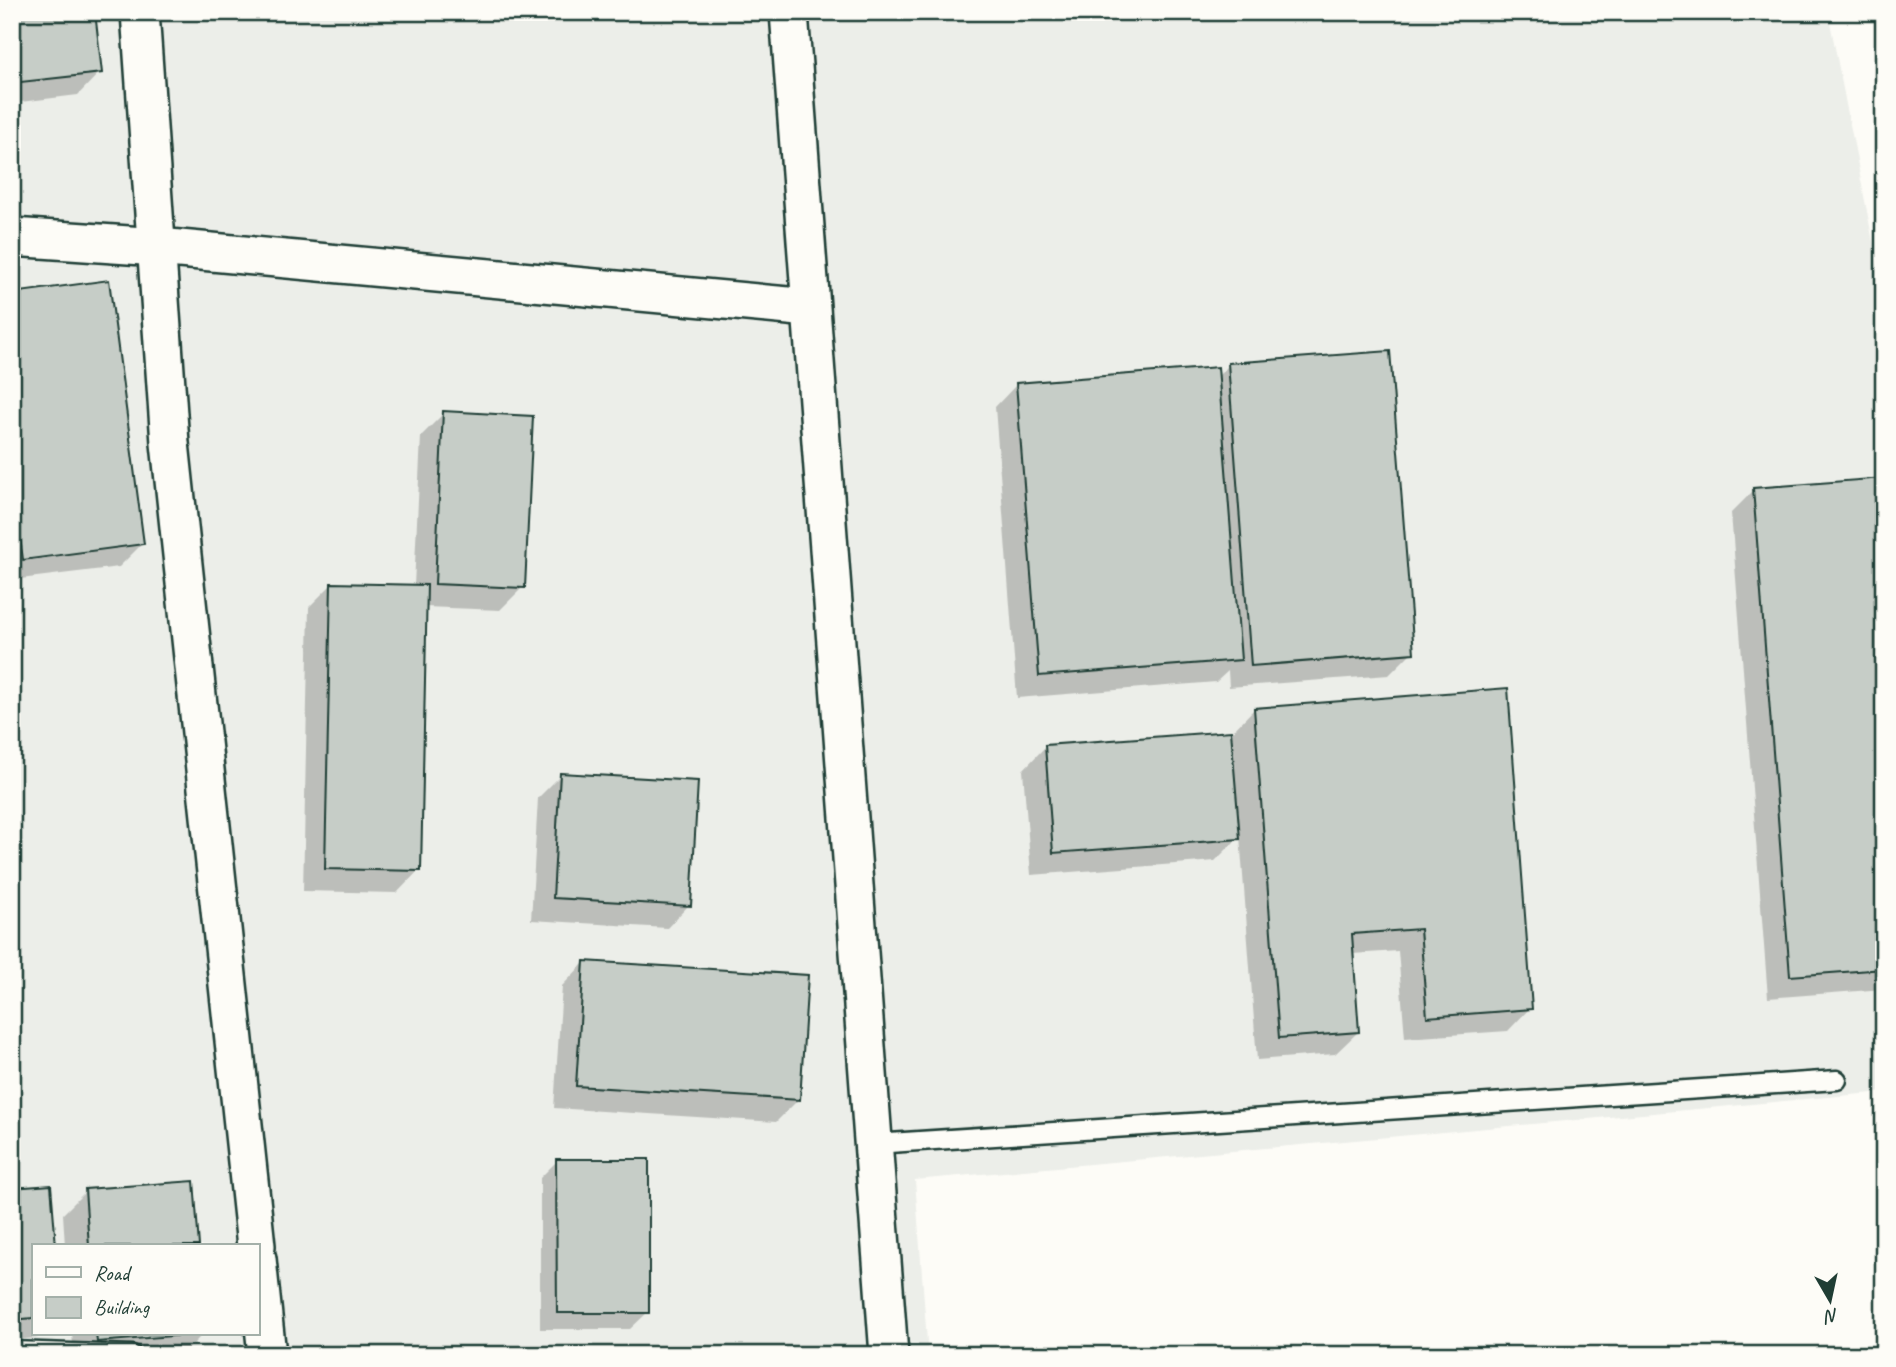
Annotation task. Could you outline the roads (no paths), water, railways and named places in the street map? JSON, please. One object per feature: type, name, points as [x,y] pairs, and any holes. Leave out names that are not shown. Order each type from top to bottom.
[{"type":"street","points":[[139,12],[170,443],[256,1244]]},
{"type":"street","points":[[789,12],[889,1355]]},
{"type":"street","points":[[12,237],[158,247],[810,308]]},
{"type":"street","points":[[259,1278],[267,1355]]},
{"type":"lane","points":[[874,1144],[1837,1080]]},
{"type":"lane","points":[[12,1351],[132,1355]]}]
